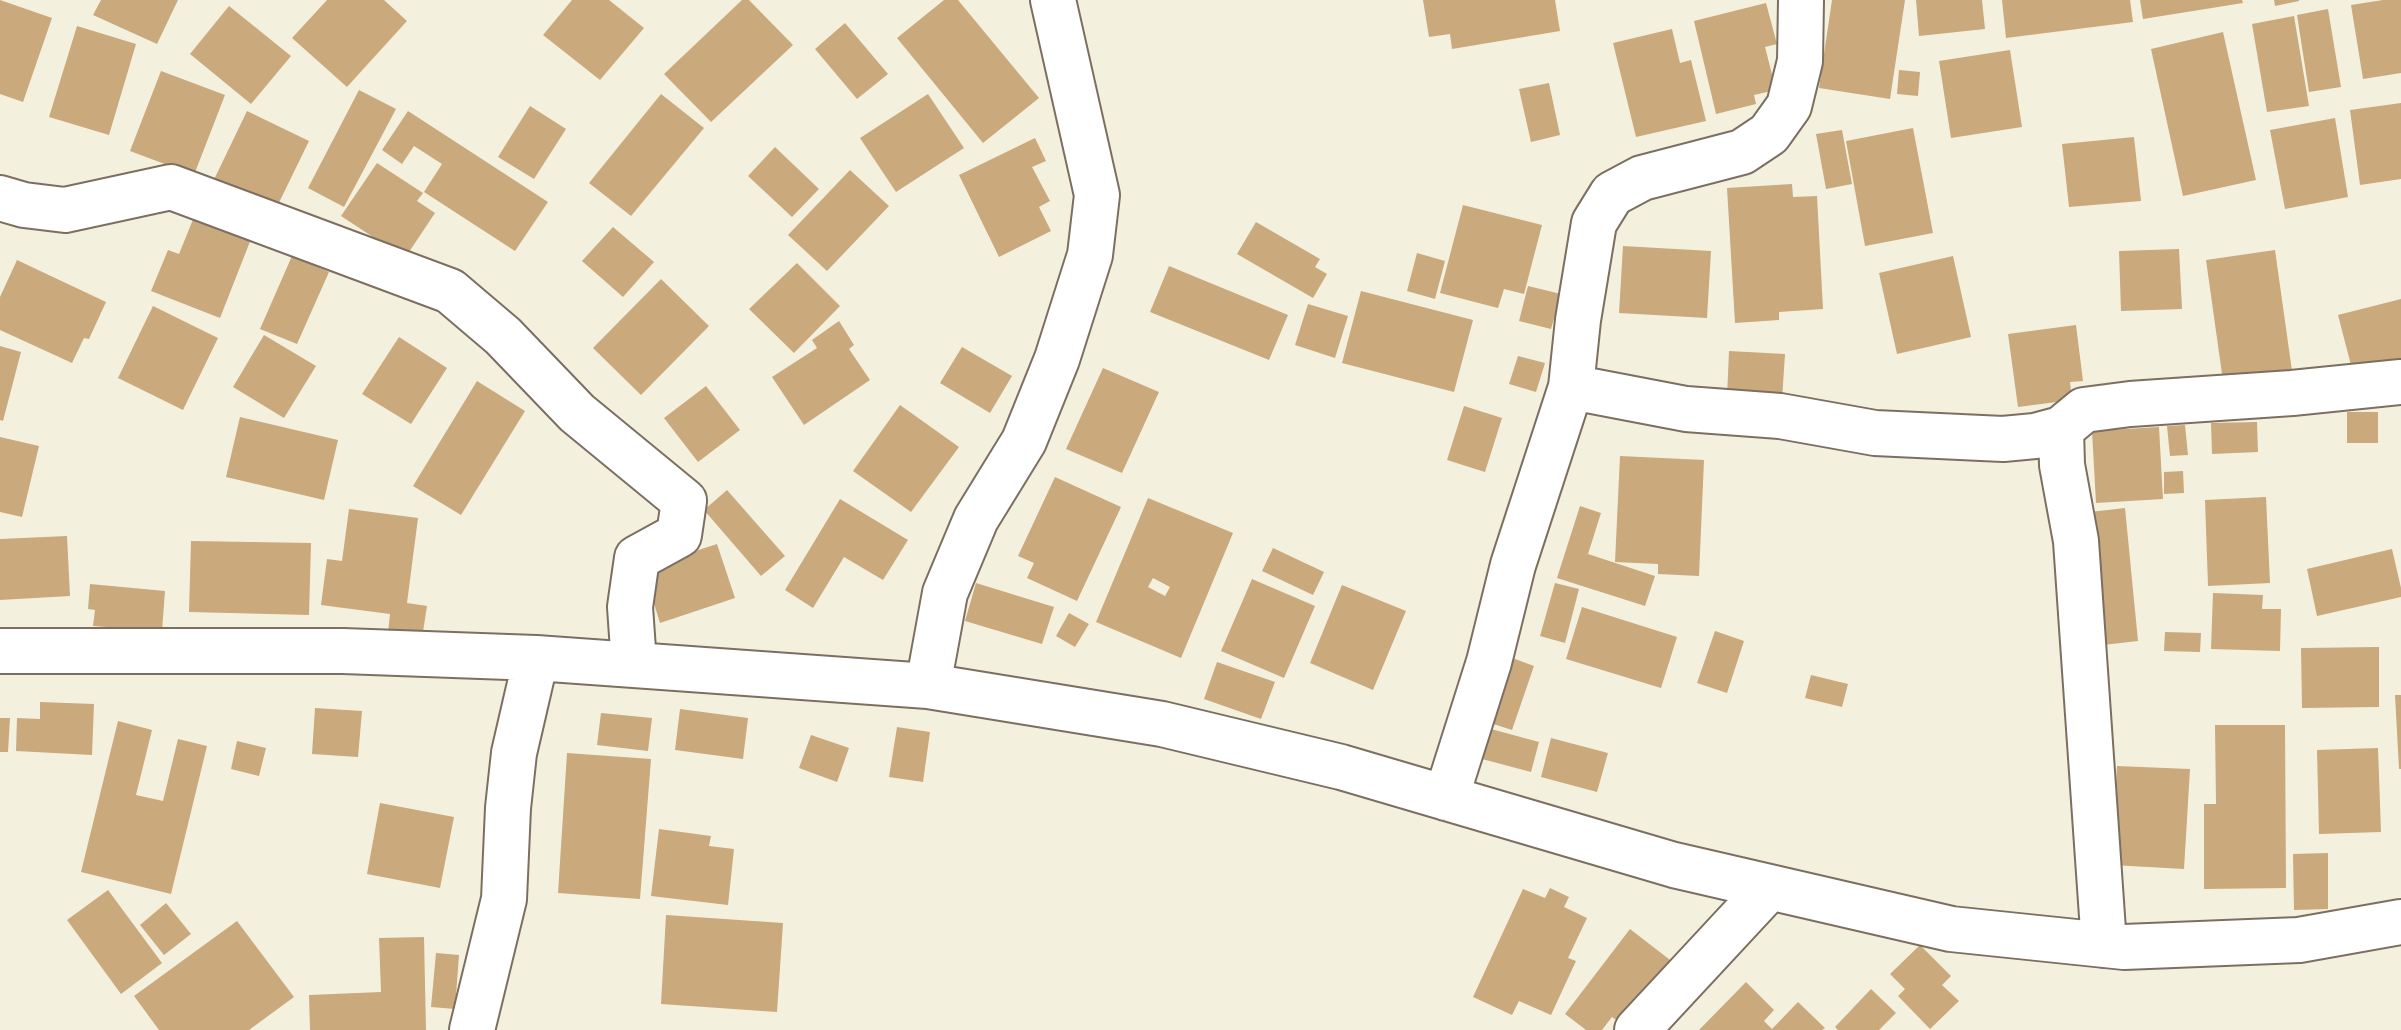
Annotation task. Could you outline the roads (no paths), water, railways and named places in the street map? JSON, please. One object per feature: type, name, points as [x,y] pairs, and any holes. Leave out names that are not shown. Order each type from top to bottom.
[{"type":"street","points":[[928,686],[945,593],[976,519],[1024,441],[1057,359],[1090,255],[1097,195],[1053,0]]},
{"type":"street","points":[[1446,798],[1489,662],[1513,565],[1571,387],[1594,223],[1612,194],[1642,178],[1742,152],[1769,134],[1789,106],[1800,61],[1801,0]]},
{"type":"street","points":[[0,198],[24,205],[65,210],[171,187],[450,291],[503,336],[577,413],[684,501],[679,535],[637,558],[630,607],[634,664]]},
{"type":"street","points":[[1571,387],[1686,409],[1780,416],[1875,433],[2003,439],[2035,436],[2061,429],[2084,410],[2401,382]]},
{"type":"street","points":[[2061,429],[2062,465],[2078,555],[2104,945]]},
{"type":"street","points":[[0,651],[343,651],[536,658],[928,686],[1162,724],[1341,767],[1674,865],[1951,929],[2124,947],[2299,940],[2401,922]]},
{"type":"street","points":[[472,1030],[504,899],[514,753],[536,658]]},
{"type":"street","points":[[1637,1030],[1769,888]]}]
